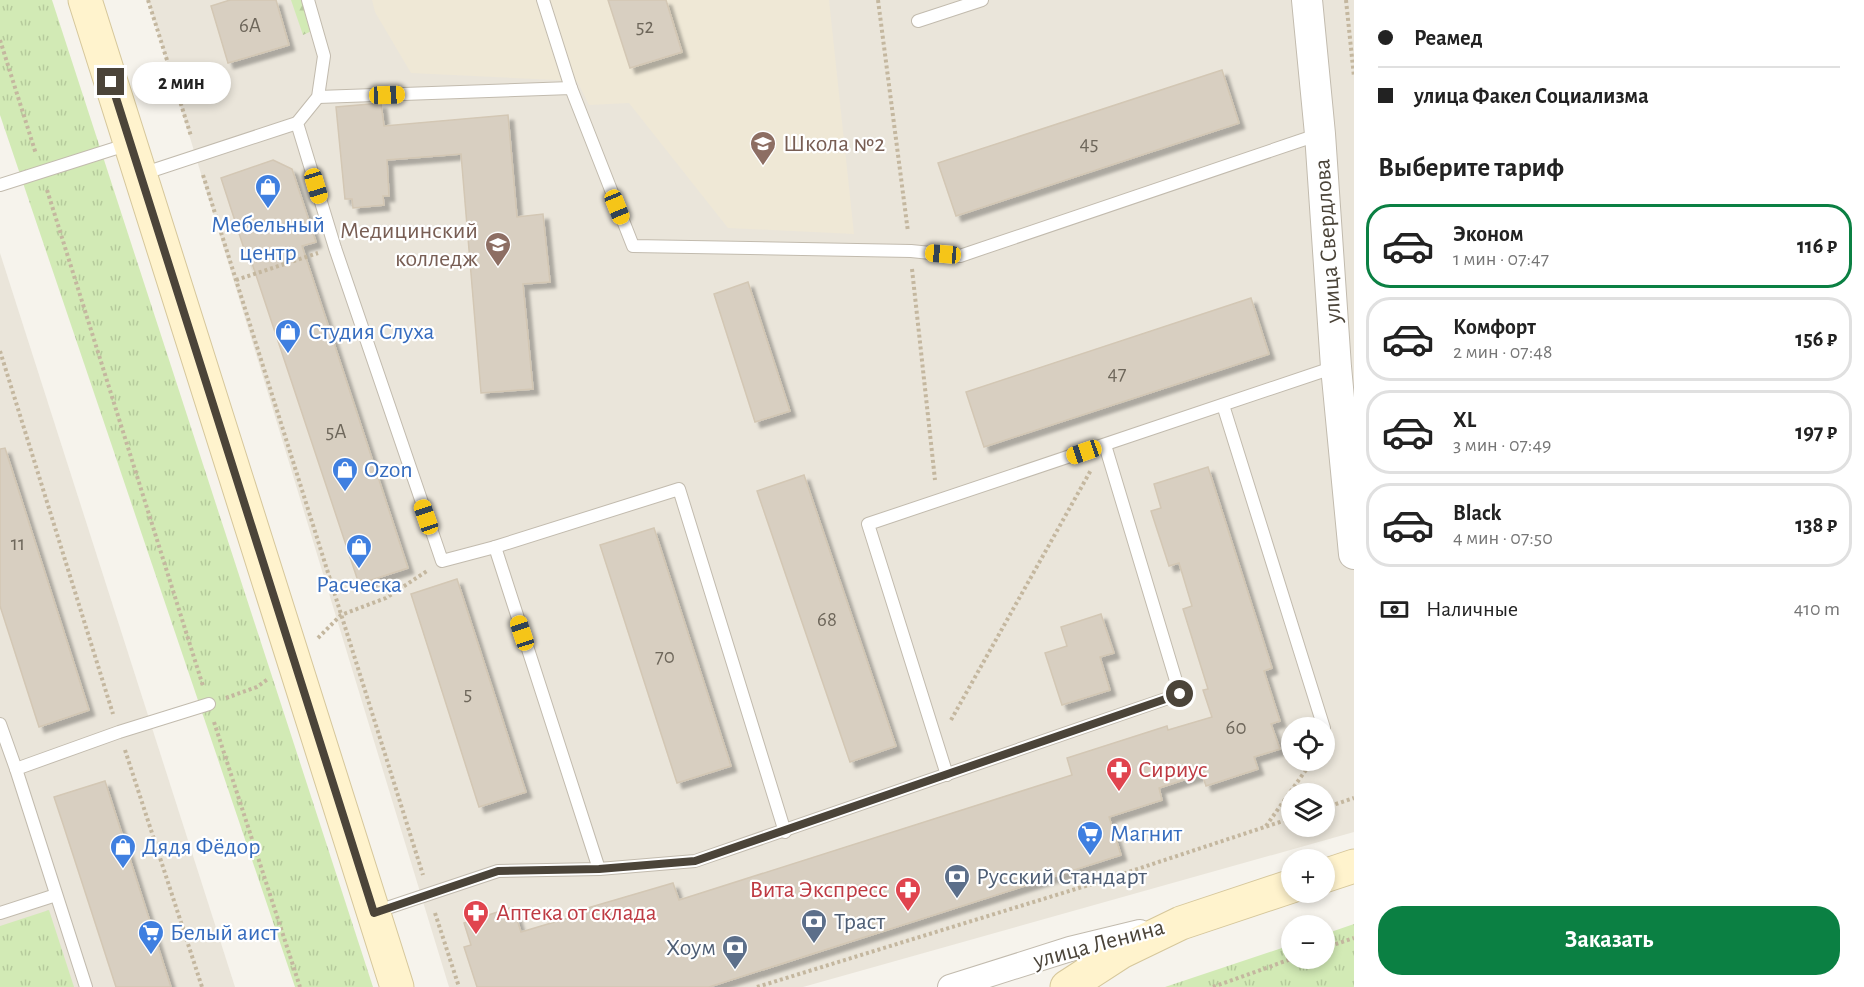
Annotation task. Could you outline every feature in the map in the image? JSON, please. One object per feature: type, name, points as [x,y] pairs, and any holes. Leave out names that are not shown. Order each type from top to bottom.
[{"type":"main road","points":[[85,0],[397,987]]},
{"type":"main road","points":[[1335,872],[1354,866]]},
{"type":"main road","name":"улица Ленина","points":[[1067,987],[1121,952],[1181,923],[1281,890]]},
{"type":"street","name":"улица Свердлова","points":[[1307,0],[1320,134],[1336,367],[1354,554]]},
{"type":"street","name":"улица Ленина","points":[[950,987],[1070,949],[1181,923]]},
{"type":"lane","points":[[141,175],[297,123],[318,97],[324,56],[308,0]]},
{"type":"lane","points":[[543,0],[571,88],[633,246],[910,251],[960,256],[1320,134]]},
{"type":"lane","points":[[918,21],[982,0]]},
{"type":"lane","points":[[318,97],[571,88]]},
{"type":"lane","points":[[297,123],[334,248],[442,561],[495,547],[679,489],[785,832]]},
{"type":"lane","points":[[0,185],[130,144]]},
{"type":"lane","points":[[947,775],[868,524],[1336,367]]},
{"type":"lane","points":[[1223,405],[1321,717]]},
{"type":"lane","points":[[374,913],[498,871],[599,869],[695,861],[785,832],[1180,694],[1105,445]]},
{"type":"lane","points":[[495,547],[599,869]]},
{"type":"lane","points":[[16,769],[119,732],[208,704]]},
{"type":"lane","points":[[0,724],[86,987]]},
{"type":"lane","points":[[0,913],[56,895]]},
{"type":"path","points":[[148,0],[459,987]]},
{"type":"path","points":[[1346,0],[1354,77]]},
{"type":"path","points":[[0,40],[208,704],[300,987]]},
{"type":"path","points":[[236,280],[334,248]]},
{"type":"path","points":[[0,351],[119,732],[202,987]]},
{"type":"path","points":[[937,744],[1105,445]]},
{"type":"path","points":[[208,704],[257,687],[294,661],[341,615],[386,598],[442,561]]},
{"type":"path","points":[[1265,827],[1305,771]]},
{"type":"path","points":[[1335,804],[1354,798]]},
{"type":"path","points":[[757,987],[1092,884],[1281,822]]},
{"type":"path","points":[[1335,944],[1354,938]]},
{"type":"path","points":[[1213,987],[1281,963]]},
{"type":"shaded area","points":[[148,0],[1354,0],[1354,832],[1294,849],[1281,849],[1281,853],[803,987],[449,987]]},
{"type":"shaded area","name":"Школа №2","points":[[372,0],[829,0],[854,234],[728,228],[629,103],[589,105],[577,81],[411,73],[375,12]]},
{"type":"shaded area","points":[[0,253],[235,987],[0,987]]},
{"type":"green space","points":[[0,0],[52,0],[373,987],[295,987],[0,115]]},
{"type":"green space","points":[[291,0],[315,0],[316,29],[303,35]]},
{"type":"green space","points":[[49,910],[74,987],[0,987],[0,926]]},
{"type":"green space","points":[[1354,924],[1354,987],[1165,987],[1281,948],[1281,969],[1335,969],[1335,931]]},
{"type":"building","points":[[230,0],[276,0],[289,45],[228,63],[211,6]]},
{"type":"building","points":[[608,0],[666,0],[682,52],[630,68]]},
{"type":"building","points":[[1222,70],[1239,123],[956,216],[938,163]]},
{"type":"building","points":[[381,103],[384,126],[508,115],[517,217],[543,214],[550,282],[523,284],[533,389],[481,393],[461,154],[387,160],[389,196],[383,196],[384,205],[353,208],[352,199],[345,199],[336,107]]},
{"type":"building","points":[[273,160],[292,169],[316,242],[302,246],[408,568],[359,584],[252,263],[249,264],[221,178]]},
{"type":"building","points":[[748,282],[790,411],[755,422],[714,294]]},
{"type":"building","points":[[1251,298],[1269,354],[984,447],[966,392]]},
{"type":"building","points":[[5,448],[89,710],[39,727],[0,606],[0,449]]},
{"type":"building","points":[[1208,467],[1272,668],[1264,671],[1280,721],[1271,724],[1280,749],[1254,757],[1258,769],[1206,786],[1202,774],[1159,788],[1162,800],[1109,817],[1121,855],[709,987],[477,987],[464,947],[471,945],[464,923],[513,907],[521,932],[568,918],[567,914],[673,883],[679,900],[1072,775],[1067,758],[1167,726],[1168,730],[1212,717],[1203,690],[1208,689],[1183,609],[1192,606],[1179,563],[1169,566],[1151,511],[1161,508],[1154,484]]},
{"type":"building","points":[[804,475],[896,746],[850,762],[757,491]]},
{"type":"building","points":[[654,528],[731,766],[677,783],[600,545]]},
{"type":"building","points":[[457,579],[526,792],[479,807],[411,594]]},
{"type":"building","points":[[1101,614],[1114,653],[1100,657],[1110,690],[1062,705],[1045,653],[1067,646],[1061,627]]},
{"type":"building","points":[[105,781],[171,987],[116,987],[54,797]]},
{"type":"place","name":"Школа №2","points":[[763,167]]},
{"type":"place","name":"Мебельный центр","points":[[268,210]]},
{"type":"place","name":"Медицинский колледж","points":[[498,268]]},
{"type":"place","name":"Студия Слуха","points":[[288,355]]},
{"type":"place","name":"Ozon","points":[[345,493]]},
{"type":"place","name":"Расческа","points":[[359,570]]},
{"type":"place","name":"Сириус","points":[[1119,793]]},
{"type":"place","name":"Магнит","points":[[1090,857]]},
{"type":"place","name":"Дядя Фёдор","points":[[123,870]]},
{"type":"place","name":"Русский Стандарт","points":[[957,900]]},
{"type":"place","name":"Вита Экспресс","points":[[908,913]]},
{"type":"place","name":"Аптека от склада","points":[[476,936]]},
{"type":"place","name":"Траст","points":[[814,945]]},
{"type":"place","name":"Белый аист","points":[[151,956]]},
{"type":"place","name":"Хоум","points":[[735,971]]},
{"type":"route","points":[[111,82],[374,913],[498,871],[599,869],[695,861],[785,832],[1180,694]]}]
